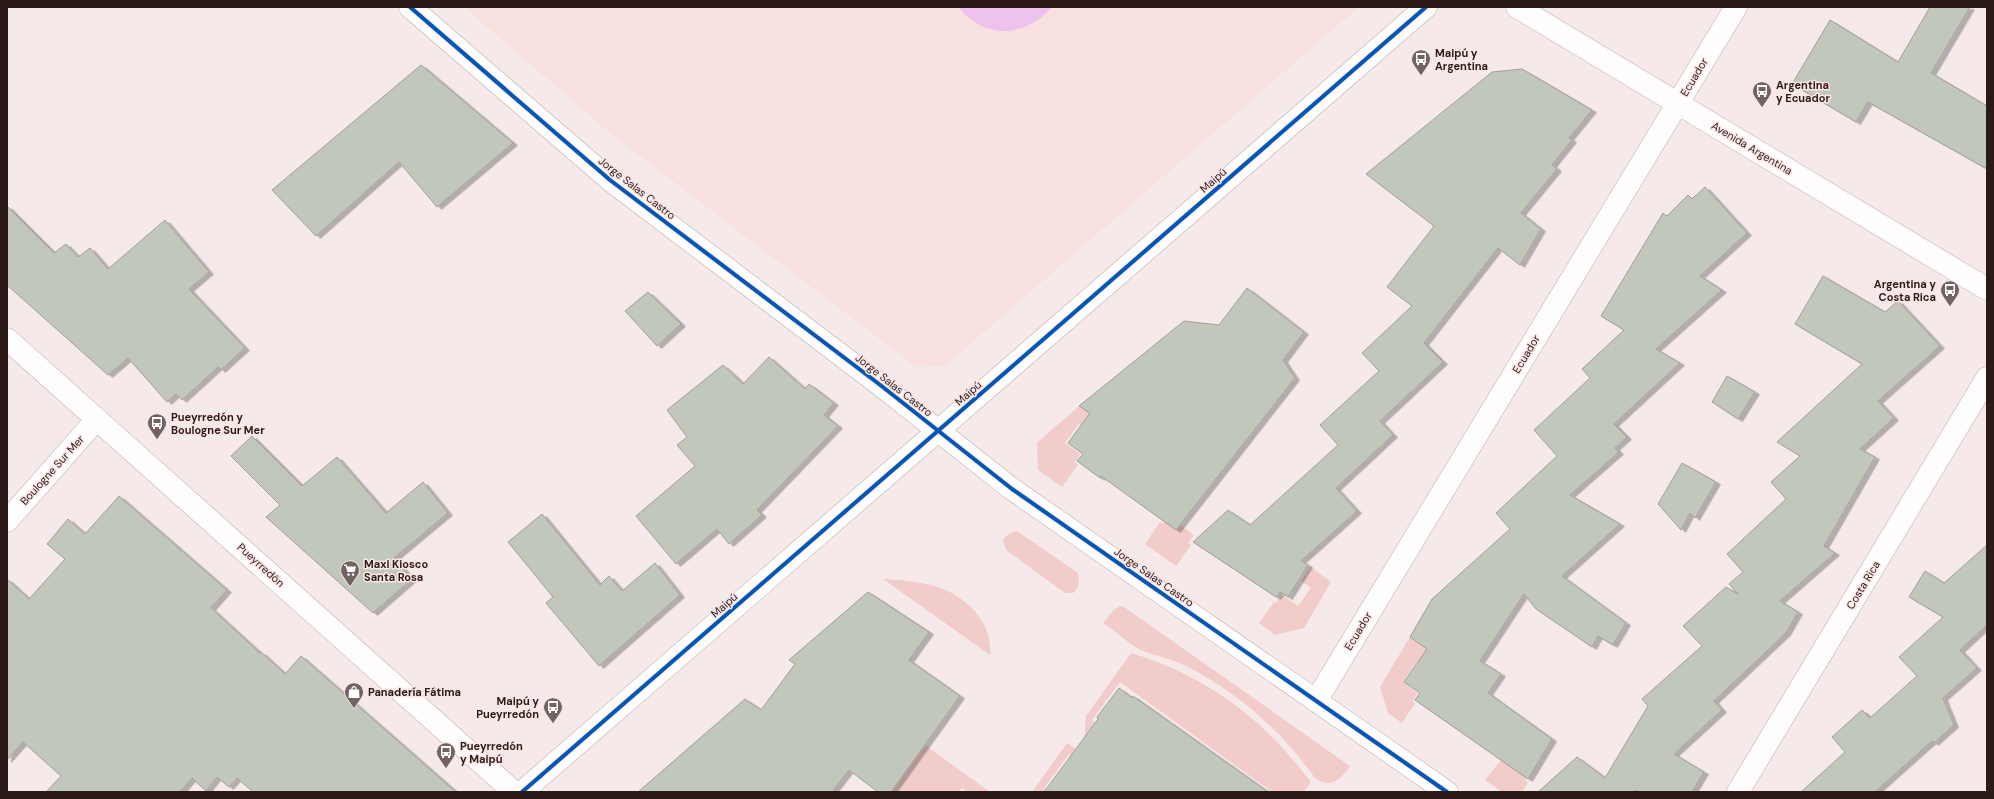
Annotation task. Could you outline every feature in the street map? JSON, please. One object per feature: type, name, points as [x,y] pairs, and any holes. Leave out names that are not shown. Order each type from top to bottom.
[{"type":"street","name":"Jorge Salas Castro","points":[[410,7],[610,180],[1012,489],[1447,792]]},
{"type":"street","name":"Maipú","points":[[522,792],[1426,7]]},
{"type":"street","name":"Avenida Argentina","points":[[1517,7],[1987,289]]},
{"type":"street","name":"Ecuador","points":[[1316,701],[1736,7]]},
{"type":"street","name":"Pueyrredón","points":[[7,339],[514,792]]},
{"type":"street","name":"Costa Rica","points":[[1738,792],[1987,378]]},
{"type":"street","name":"Boulogne Sur Mer","points":[[7,521],[97,419]]},
{"type":"shaded area","points":[[464,7],[1359,7],[945,366],[916,367],[611,134]]},
{"type":"shaded area","points":[[958,7],[1052,7],[1030,25],[1005,31],[992,30],[980,25],[968,18]]},
{"type":"shaded area","points":[[1079,406],[1097,418],[1088,431],[1079,424],[1065,443],[1081,454],[1075,462],[1078,465],[1062,487],[1038,470],[1037,443]]},
{"type":"shaded area","points":[[1168,516],[1194,535],[1188,543],[1191,545],[1176,566],[1145,544],[1160,522],[1163,524]]},
{"type":"shaded area","points":[[1017,531],[1078,573],[1079,579],[1077,588],[1073,593],[1065,593],[1006,550],[1003,539],[1010,533]]},
{"type":"shaded area","points":[[1311,567],[1331,582],[1304,628],[1275,635],[1259,623],[1274,602],[1276,603],[1282,595],[1298,606],[1311,588],[1301,581]]},
{"type":"shaded area","points":[[883,579],[927,584],[941,588],[961,599],[970,606],[983,623],[988,633],[990,655]]},
{"type":"shaded area","points":[[1120,606],[1124,607],[1350,766],[1347,771],[1339,779],[1330,783],[1320,781],[1315,778],[1302,760],[1272,728],[1256,713],[1222,687],[1184,665],[1143,651],[1128,642],[1103,623],[1114,610]]},
{"type":"shaded area","points":[[1410,637],[1436,655],[1427,668],[1417,662],[1403,682],[1418,693],[1413,701],[1415,703],[1402,723],[1388,713],[1380,687]]},
{"type":"shaded area","points":[[1131,653],[1169,667],[1206,685],[1240,708],[1276,740],[1311,782],[1303,792],[1272,792],[1120,682],[1092,720],[1108,732],[1084,743],[1086,716]]},
{"type":"shaded area","points":[[1067,743],[1089,759],[1085,765],[1069,754],[1045,787],[1052,792],[1032,792]]},
{"type":"shaded area","points":[[925,745],[990,792],[967,792],[962,788],[959,792],[945,792],[942,790],[940,792],[891,792]]},
{"type":"shaded area","points":[[1505,755],[1531,772],[1525,780],[1528,783],[1522,792],[1502,792],[1485,780]]},
{"type":"building","points":[[1930,7],[1970,7],[1931,73],[1987,106],[1987,169],[1868,102],[1856,122],[1792,84],[1830,20],[1898,62]]},
{"type":"building","points":[[421,65],[513,143],[437,207],[399,162],[316,236],[272,190]]},
{"type":"building","points":[[1522,69],[1592,110],[1569,138],[1572,140],[1552,165],[1557,169],[1521,213],[1541,229],[1520,265],[1498,248],[1424,343],[1443,362],[1380,421],[1393,435],[1336,488],[1357,511],[1301,561],[1308,565],[1288,597],[1280,592],[1276,597],[1193,542],[1228,510],[1250,525],[1338,445],[1320,425],[1379,371],[1362,353],[1412,306],[1387,287],[1434,226],[1366,174],[1492,72]]},
{"type":"building","points":[[1705,187],[1747,233],[1700,276],[1722,290],[1656,349],[1680,363],[1614,424],[1627,437],[1615,448],[1619,452],[1570,495],[1620,524],[1562,576],[1626,623],[1613,645],[1598,636],[1592,647],[1536,609],[1524,594],[1480,661],[1501,674],[1488,693],[1552,739],[1528,779],[1415,700],[1420,693],[1404,682],[1427,649],[1410,637],[1432,599],[1510,529],[1496,513],[1557,456],[1534,430],[1590,378],[1582,369],[1624,330],[1601,316],[1663,213],[1667,216],[1688,195],[1692,199]]},
{"type":"building","points":[[7,206],[54,253],[66,244],[78,257],[90,248],[108,269],[165,220],[209,272],[189,289],[245,348],[221,370],[218,367],[182,400],[176,394],[167,402],[128,358],[108,375],[7,285]]},
{"type":"building","points":[[1823,276],[1885,312],[1898,301],[1940,346],[1878,401],[1894,418],[1860,449],[1875,457],[1824,546],[1835,553],[1780,601],[1798,612],[1786,633],[1714,701],[1722,710],[1674,754],[1704,772],[1692,792],[1639,792],[1636,790],[1633,792],[1538,792],[1577,757],[1605,778],[1648,706],[1642,699],[1702,646],[1683,626],[1726,587],[1738,594],[1729,584],[1743,572],[1727,554],[1786,499],[1771,482],[1800,456],[1777,442],[1862,364],[1795,324]]},
{"type":"building","points":[[1247,288],[1304,332],[1283,360],[1295,378],[1176,530],[1101,476],[1100,478],[1077,461],[1083,454],[1068,443],[1090,413],[1079,406],[1184,321],[1219,325]]},
{"type":"building","points":[[648,292],[681,324],[657,346],[625,311]]},
{"type":"building","points":[[769,357],[805,389],[809,384],[834,403],[824,415],[838,426],[757,510],[762,515],[729,544],[717,529],[676,564],[636,516],[695,466],[677,445],[687,437],[667,410],[723,365],[743,384]]},
{"type":"building","points":[[1727,376],[1755,392],[1738,419],[1712,402]]},
{"type":"building","points":[[252,436],[302,486],[337,457],[386,513],[423,482],[448,513],[394,558],[412,579],[373,613],[266,517],[280,505],[231,456]]},
{"type":"building","points":[[1682,463],[1716,482],[1695,518],[1690,513],[1681,530],[1658,504]]},
{"type":"building","points":[[119,496],[227,590],[211,608],[260,653],[261,652],[285,674],[301,656],[456,792],[253,792],[237,778],[229,787],[217,777],[206,791],[192,778],[180,792],[46,792],[61,776],[23,742],[7,760],[7,579],[29,599],[65,559],[47,544],[68,519],[85,534]]},
{"type":"building","points":[[542,514],[600,585],[609,576],[622,591],[655,563],[680,595],[599,666],[546,603],[553,597],[508,542]]},
{"type":"building","points":[[1987,545],[1987,625],[1960,650],[1977,668],[1943,698],[1954,725],[1934,743],[1932,741],[1875,792],[1801,792],[1845,752],[1832,737],[1862,710],[1870,718],[1917,676],[1899,657],[1943,617],[1909,597],[1925,571],[1944,583]]},
{"type":"building","points":[[868,592],[929,632],[909,660],[960,696],[891,792],[878,792],[849,770],[832,792],[638,792],[745,699],[761,710],[795,664],[789,660]]},
{"type":"building","points":[[1119,688],[1132,698],[1133,696],[1268,792],[1044,792]]},
{"type":"cycle path","points":[[410,7],[610,180],[879,384],[1012,489],[1447,792]]},
{"type":"cycle path","points":[[522,792],[1426,7]]},
{"type":"place","name":"Maipú y Argentina","points":[[1421,76]]},
{"type":"place","name":"Argentina y Ecuador","points":[[1762,108]]},
{"type":"place","name":"Argentina y Costa Rica","points":[[1950,307]]},
{"type":"place","name":"Pueyrredón y Boulogne Sur Mer","points":[[157,440]]},
{"type":"place","name":"Maxi Kiosco Santa Rosa","points":[[350,587]]},
{"type":"place","name":"Panadería Fátima","points":[[354,709]]},
{"type":"place","name":"Maipú y Pueyrredón","points":[[553,724]]},
{"type":"place","name":"Pueyrredón y Maipú","points":[[446,769]]}]
